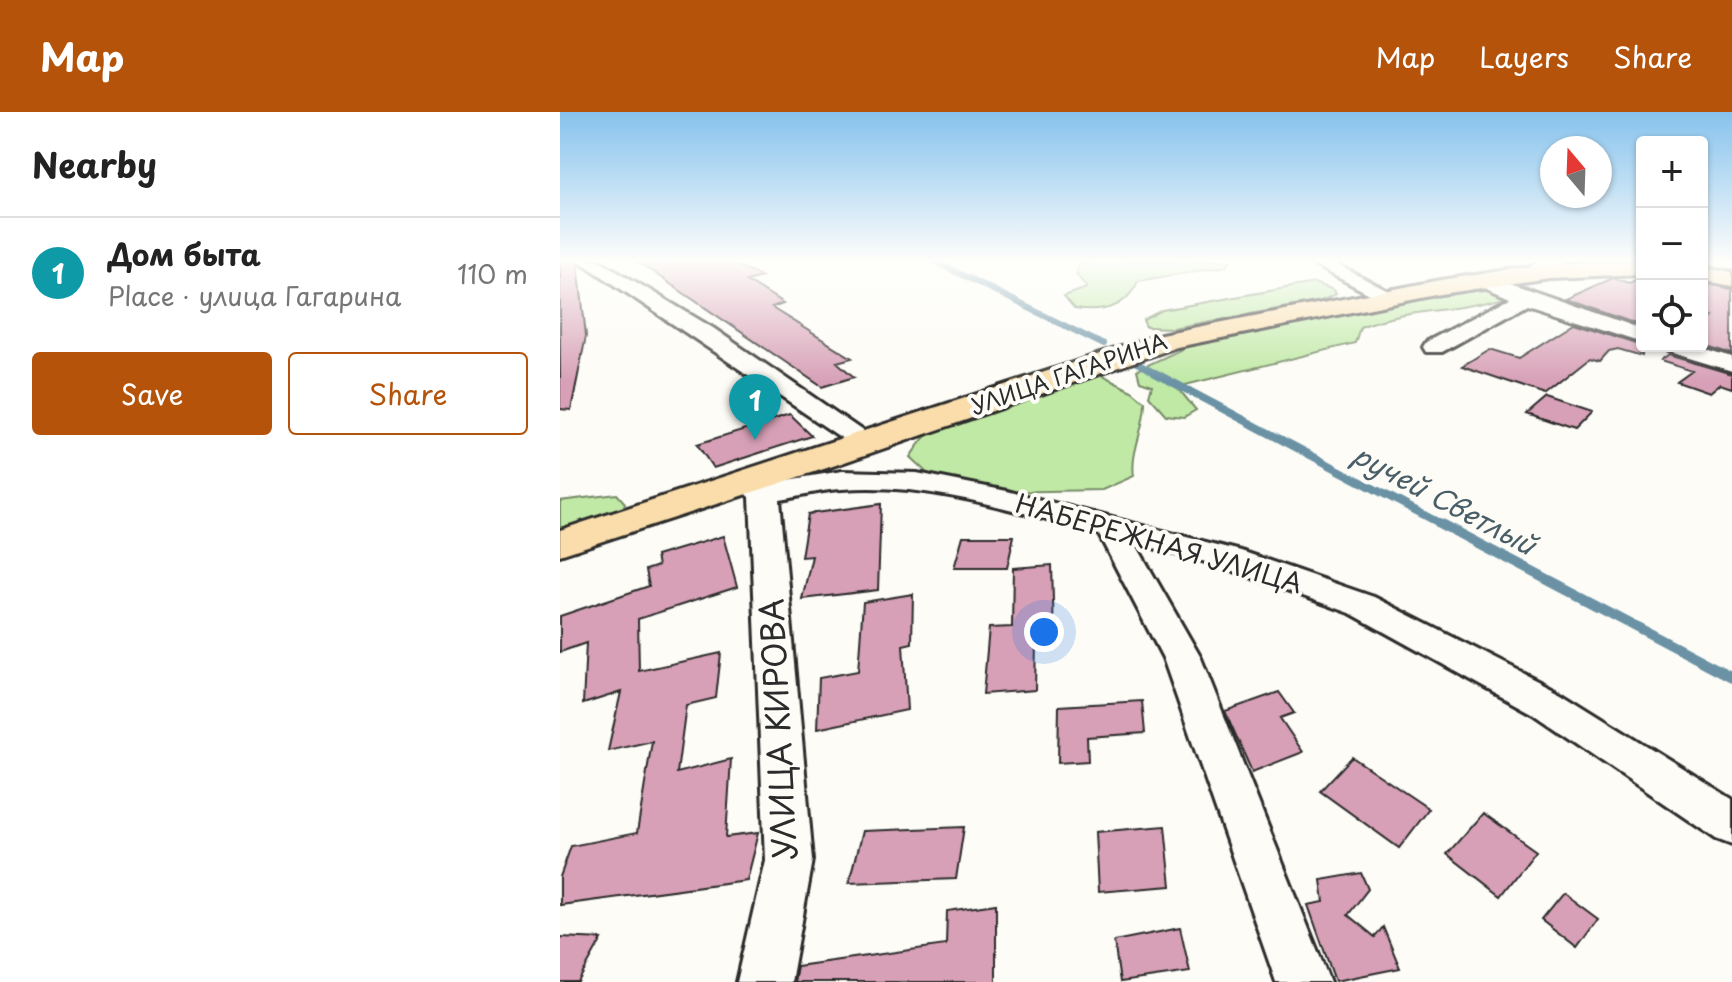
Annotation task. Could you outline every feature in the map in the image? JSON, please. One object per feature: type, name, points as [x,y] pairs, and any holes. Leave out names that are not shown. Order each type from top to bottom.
[{"type":"main road","name":"УЛИЦА ГАГАРИНА","points":[[832,470],[867,443],[1171,340],[1372,301]]},
{"type":"main road","points":[[560,543],[757,488]]},
{"type":"street","points":[[653,301],[867,443]]},
{"type":"street","points":[[1434,347],[1501,301]]},
{"type":"street","points":[[1555,301],[1636,334]]},
{"type":"street","points":[[1693,352],[1732,364]]},
{"type":"street","name":"НАБЕРЕЖНАЯ УЛИЦА","points":[[757,488],[832,470],[917,482],[1229,558],[1362,605],[1547,703],[1732,824]]},
{"type":"street","name":"УЛИЦА КИРОВА","points":[[757,488],[789,860],[764,982]]},
{"type":"street","points":[[1110,527],[1182,658],[1303,982]]},
{"type":"green space","points":[[1068,301],[1123,301],[1104,309],[1075,309]]},
{"type":"green space","points":[[1215,301],[1322,301],[1172,328],[1146,327],[1143,320],[1162,310]]},
{"type":"green space","points":[[1385,301],[1494,301],[1377,321],[1360,327],[1355,343],[1177,387],[1196,410],[1184,417],[1166,415],[1149,396],[1152,385],[1140,381],[1137,370],[1210,336]]},
{"type":"green space","points":[[1102,376],[1132,391],[1145,402],[1134,458],[1134,476],[1102,490],[998,492],[951,484],[927,473],[910,457],[925,437],[958,419],[1038,390]]},
{"type":"green space","points":[[617,494],[625,503],[620,516],[560,532],[560,501]]},
{"type":"building","points":[[560,301],[582,301],[586,336],[571,410],[560,409]]},
{"type":"building","points":[[695,301],[778,301],[783,304],[772,308],[852,358],[837,362],[854,377],[822,387]]},
{"type":"building","points":[[1571,301],[1636,301],[1636,324]]},
{"type":"building","points":[[1708,301],[1732,301],[1732,354],[1708,346],[1708,322],[1713,317],[1708,316]]},
{"type":"building","points":[[1574,323],[1636,343],[1636,352],[1642,352],[1642,356],[1618,349],[1609,351],[1600,361],[1590,358],[1545,394],[1462,366],[1490,349],[1519,358]]},
{"type":"building","points":[[1668,355],[1732,374],[1732,388],[1720,384],[1709,393],[1677,382],[1692,371],[1660,361]]},
{"type":"building","points":[[1547,397],[1592,412],[1574,430],[1527,414]]},
{"type":"building","points":[[790,415],[812,436],[713,468],[697,444]]},
{"type":"building","points":[[881,504],[878,590],[802,599],[812,556],[801,557],[808,514]]},
{"type":"building","points":[[723,536],[737,587],[638,619],[639,671],[721,653],[716,698],[686,705],[677,773],[731,759],[726,837],[758,833],[746,880],[560,905],[560,877],[571,846],[637,833],[652,741],[608,751],[621,692],[583,704],[586,643],[560,652],[560,616],[649,586],[646,570],[658,566],[656,556]]},
{"type":"building","points":[[963,536],[1014,536],[1007,568],[954,568]]},
{"type":"building","points":[[1052,565],[1054,636],[1036,641],[1035,690],[983,694],[989,628],[1012,627],[1013,568]]},
{"type":"building","points":[[913,594],[912,643],[903,645],[907,710],[817,729],[819,678],[858,671],[863,602]]},
{"type":"building","points":[[1279,692],[1294,713],[1280,718],[1303,752],[1252,772],[1225,711]]},
{"type":"building","points":[[1142,701],[1145,733],[1087,737],[1088,761],[1058,763],[1059,706]]},
{"type":"building","points":[[1352,757],[1429,809],[1399,848],[1320,791]]},
{"type":"building","points":[[1483,813],[1536,851],[1501,896],[1447,854]]},
{"type":"building","points":[[1165,826],[1171,886],[1098,892],[1095,832]]},
{"type":"building","points":[[964,827],[956,879],[849,883],[862,831]]},
{"type":"building","points":[[1361,873],[1368,889],[1348,915],[1375,937],[1383,927],[1400,968],[1335,981],[1308,905],[1324,902],[1321,880]]},
{"type":"building","points":[[1563,893],[1598,919],[1577,948],[1541,920]]},
{"type":"building","points":[[996,904],[996,982],[794,982],[797,966],[946,945],[947,911]]},
{"type":"building","points":[[1180,928],[1190,972],[1120,982],[1114,941]]},
{"type":"building","points":[[560,937],[602,939],[578,982],[560,982]]},
{"type":"waterway","name":"ручей Светлый","points":[[1014,301],[1104,345]]},
{"type":"waterway","name":"ручей Светлый","points":[[1135,362],[1159,375]]},
{"type":"waterway","name":"ручей Светлый","points":[[1155,373],[1443,525]]},
{"type":"waterway","name":"ручей Светлый","points":[[1439,523],[1732,677]]},
{"type":"place","name":"Дом быта","points":[[755,440]]}]
